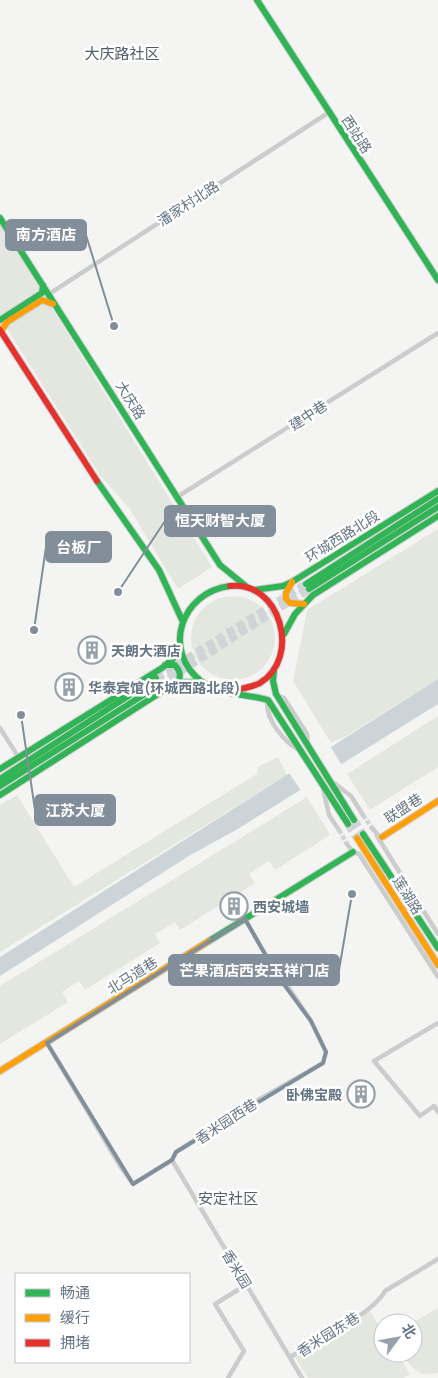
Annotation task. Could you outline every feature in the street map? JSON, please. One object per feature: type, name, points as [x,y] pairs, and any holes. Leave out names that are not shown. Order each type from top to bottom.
[{"type":"main road","name":"西站路","points":[[257,0],[328,113],[438,280]]},
{"type":"main road","name":"大庆路","points":[[0,218],[220,565],[251,589]]},
{"type":"main road","points":[[0,320],[42,294],[43,285]]},
{"type":"main road","points":[[58,309],[50,301],[42,300],[7,322],[0,330],[103,489],[126,518],[172,595],[182,620],[180,648],[185,661],[192,673],[202,682],[217,688],[268,700],[323,785],[351,822],[330,780],[276,694],[273,681],[274,670],[282,653],[284,634],[280,619],[272,605],[251,589],[234,585],[223,586],[205,593],[195,600],[182,620]]},
{"type":"main road","name":"环城西路北段","points":[[251,589],[282,586],[292,582],[438,491]]},
{"type":"main road","name":"环城西路北段","points":[[438,499],[308,586],[438,507]]},
{"type":"main road","points":[[284,634],[295,614],[313,595],[438,516]]},
{"type":"main road","points":[[292,582],[286,593],[286,599],[290,603],[304,604]]},
{"type":"main road","points":[[0,769],[165,665],[180,648]]},
{"type":"main road","points":[[165,665],[175,665],[179,669],[181,673],[177,685]]},
{"type":"main road","points":[[234,691],[260,683],[274,670]]},
{"type":"main road","points":[[0,778],[158,681],[0,786]]},
{"type":"main road","points":[[0,795],[169,687],[202,682]]},
{"type":"main road","points":[[273,707],[275,702],[281,702]]},
{"type":"main road","name":"联盟巷","points":[[380,836],[438,801]]},
{"type":"main road","name":"莲湖路","points":[[363,834],[438,948]]},
{"type":"main road","name":"莲湖路","points":[[357,838],[438,965]]},
{"type":"main road","name":"北马道巷","points":[[0,1071],[353,852]]},
{"type":"street","name":"潘家村北路","points":[[49,294],[328,113]]},
{"type":"street","name":"建中巷","points":[[177,497],[438,333]]},
{"type":"street","points":[[276,694],[284,698],[307,734],[309,747]]},
{"type":"street","points":[[268,700],[266,712],[288,744],[302,752]]},
{"type":"street","points":[[0,728],[18,758]]},
{"type":"street","points":[[330,780],[351,796],[363,814]]},
{"type":"street","points":[[323,785],[329,815],[339,830]]},
{"type":"street","points":[[372,828],[380,836],[438,934]]},
{"type":"street","points":[[348,844],[353,852],[359,854],[438,977]]},
{"type":"street","name":"香米园西巷","points":[[47,1042],[120,1166],[133,1184],[172,1160],[176,1152],[253,1103],[323,1063],[326,1052],[311,1021],[283,979],[277,974],[246,919]]},
{"type":"street","points":[[438,1023],[374,1061],[420,1116],[434,1106],[438,1112]]},
{"type":"street","name":"香米园","points":[[172,1160],[302,1378]]},
{"type":"street","name":"香米园东巷","points":[[290,1357],[358,1316],[382,1297],[385,1290],[438,1259]]},
{"type":"street","points":[[228,1378],[244,1351],[215,1304],[246,1285]]},
{"type":"highlighted area","points":[[245,919],[277,975],[311,1021],[326,1052],[323,1063],[176,1152],[172,1160],[133,1184],[47,1043]]},
{"type":"shaded area","points":[[0,224],[212,567],[178,589],[129,508],[100,475],[0,318]]},
{"type":"shaded area","points":[[438,529],[438,679],[346,736],[331,743],[293,681],[307,610]]},
{"type":"shaded area","points":[[233,596],[249,599],[263,608],[272,622],[275,638],[272,654],[263,668],[249,677],[233,680],[217,677],[203,668],[194,654],[191,638],[194,622],[203,608],[217,599]]},
{"type":"shaded area","points":[[438,679],[438,704],[236,830],[192,854],[0,976],[0,957]]},
{"type":"shaded area","points":[[438,716],[438,767],[370,810],[347,774]]},
{"type":"shaded area","points":[[278,757],[287,775],[0,952],[0,805],[17,795],[74,887],[257,774],[258,767]]},
{"type":"shaded area","points":[[307,797],[330,835],[275,870],[269,861],[249,874],[255,883],[180,930],[175,922],[155,934],[160,943],[85,990],[79,981],[62,992],[68,1002],[0,1044],[0,986]]},
{"type":"shaded area","points":[[438,1308],[438,1373],[420,1373],[409,1363],[423,1363],[423,1317]]},
{"type":"shaded area","points":[[369,1310],[373,1316],[373,1363],[403,1363],[410,1374],[404,1378],[308,1378],[293,1354]]},
{"type":"pier","points":[[329,744],[343,767],[302,792],[287,770]]},
{"type":"tunnel","points":[[156,678],[306,584]]},
{"type":"tunnel","points":[[159,685],[309,589]]},
{"type":"tunnel","points":[[363,815],[372,828]]},
{"type":"tunnel","points":[[354,820],[363,834]]},
{"type":"tunnel","points":[[348,824],[357,838]]},
{"type":"tunnel","points":[[339,830],[347,844]]},
{"type":"traffic: fast","points":[[257,0],[438,280]]},
{"type":"traffic: fast","points":[[0,218],[220,565],[247,587]]},
{"type":"traffic: fast","points":[[0,320],[42,293],[43,285]]},
{"type":"traffic: fast","points":[[97,481],[159,570],[182,620]]},
{"type":"traffic: fast","points":[[254,590],[283,586],[292,582],[438,491]]},
{"type":"traffic: fast","points":[[306,584],[438,499]]},
{"type":"traffic: fast","points":[[309,589],[438,507]]},
{"type":"traffic: fast","points":[[284,634],[295,614],[313,595],[438,516]]},
{"type":"traffic: fast","points":[[230,586],[213,591],[199,599],[189,611],[182,625],[180,640],[182,655],[189,669],[209,686],[225,692],[268,700],[348,824]]},
{"type":"traffic: fast","points":[[0,769],[162,668],[175,657],[180,648]]},
{"type":"traffic: fast","points":[[165,665],[175,665],[177,668],[180,675],[177,685]]},
{"type":"traffic: fast","points":[[274,670],[273,681],[276,694],[354,820]]},
{"type":"traffic: fast","points":[[0,779],[156,678]]},
{"type":"traffic: fast","points":[[0,795],[169,687],[184,682],[202,682]]},
{"type":"traffic: fast","points":[[0,786],[159,685]]},
{"type":"traffic: fast","points":[[363,834],[438,948]]},
{"type":"traffic: fast","points":[[209,941],[353,852]]},
{"type":"traffic: slow","points":[[1,331],[7,322],[42,300],[53,304]]},
{"type":"traffic: slow","points":[[292,582],[286,593],[286,599],[290,603],[304,604]]},
{"type":"traffic: slow","points":[[382,837],[438,801]]},
{"type":"traffic: slow","points":[[357,838],[438,965]]},
{"type":"traffic: slow","points":[[0,1071],[209,941]]},
{"type":"traffic: jam","points":[[0,330],[97,481]]},
{"type":"traffic: jam","points":[[230,586],[247,587],[262,595],[273,607],[280,623],[282,639],[280,656],[273,671],[260,683],[234,691]]},
{"type":"place","name":"南方酒店","points":[[114,326]]},
{"type":"place","name":"恒天财智大厦","points":[[118,592]]},
{"type":"place","name":"台板厂","points":[[34,630]]},
{"type":"place","name":"天朗大酒店","points":[[92,650]]},
{"type":"place","name":"华泰宾馆(环城西路北段)","points":[[69,687]]},
{"type":"place","name":"江苏大厦","points":[[21,715]]},
{"type":"place","name":"芒果酒店西安玉祥门店","points":[[352,894]]},
{"type":"place","name":"西安城墙","points":[[234,906]]},
{"type":"place","name":"卧佛宝殿","points":[[361,1094]]},
{"type":"district","name":"大庆路社区","points":[[122,53]]},
{"type":"district","name":"安定社区","points":[[228,1198]]}]
